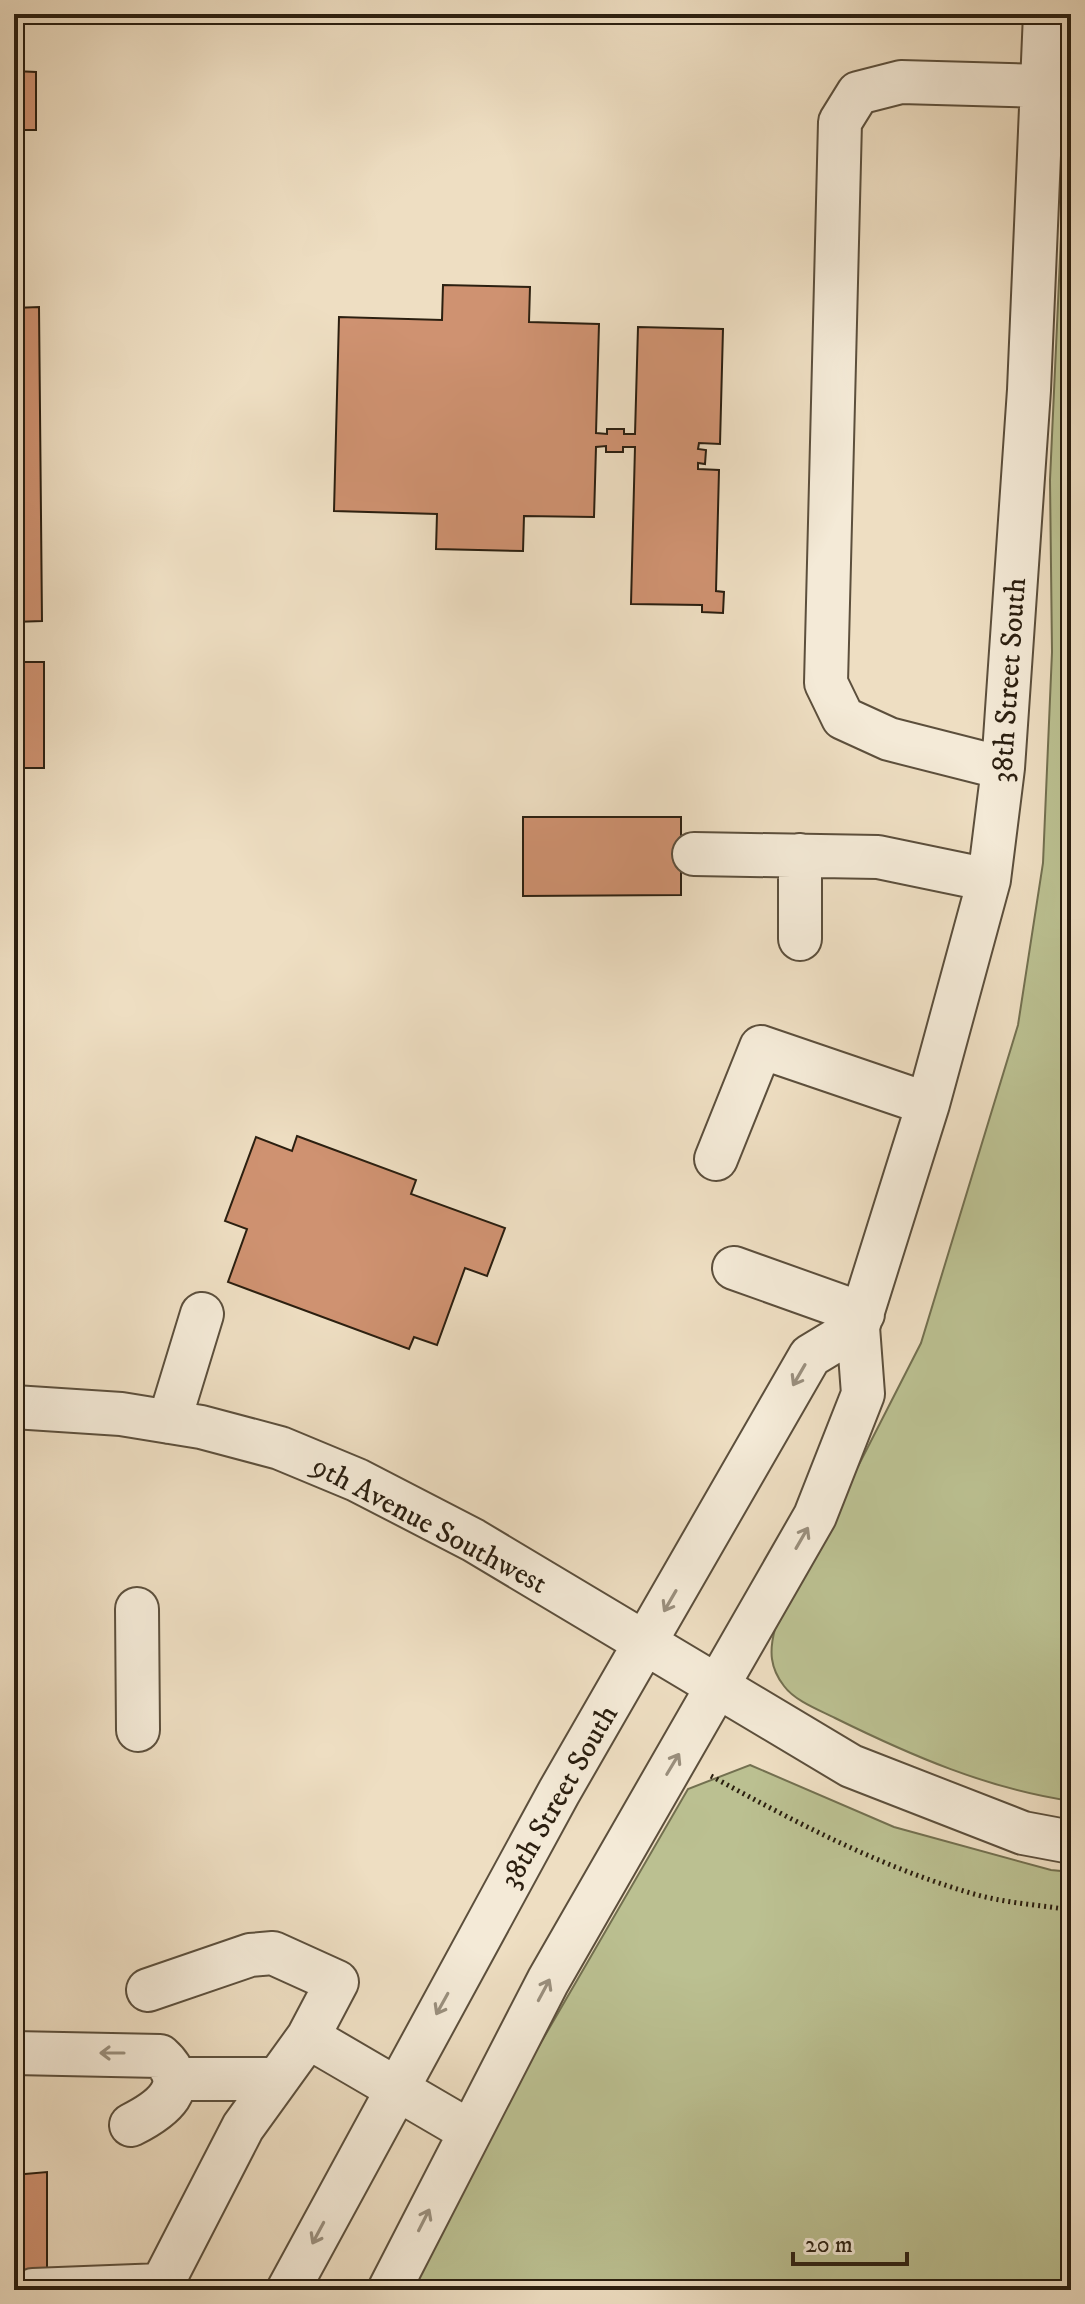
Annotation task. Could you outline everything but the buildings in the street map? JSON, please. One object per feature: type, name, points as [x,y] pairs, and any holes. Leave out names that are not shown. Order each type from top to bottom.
[{"type":"street","name":"38th Street South","points":[[389,2290],[548,1981],[815,1516],[863,1394],[860,1320],[928,1104],[989,880],[1003,768],[1029,390],[1045,14]]},
{"type":"street","points":[[1003,768],[889,739],[843,718],[826,683],[840,122],[858,93],[901,82],[1042,86]]},
{"type":"street","points":[[694,854],[878,857],[989,880]]},
{"type":"street","points":[[800,855],[800,939]]},
{"type":"street","points":[[716,1159],[761,1047],[928,1104]]},
{"type":"street","points":[[734,1268],[860,1320]]},
{"type":"street","points":[[169,1422],[202,1314]]},
{"type":"street","name":"38th Street South","points":[[288,2290],[396,2087],[810,1356],[860,1320]]},
{"type":"street","name":"9th Avenue Southwest","points":[[14,1407],[106,1412],[169,1422],[280,1448],[357,1480],[473,1540],[851,1766],[1023,1833],[1071,1842]]},
{"type":"street","points":[[137,1609],[138,1730]]},
{"type":"street","points":[[14,2281],[48,2288],[160,2287],[243,2127],[274,2079],[308,2037],[337,1982],[273,1953],[250,1955],[148,1990]]},
{"type":"street","points":[[308,2037],[469,2131]]},
{"type":"street","points":[[14,2053],[160,2056],[174,2068],[176,2079],[167,2100],[150,2116],[131,2125]]},
{"type":"street","points":[[176,2079],[274,2079]]},
{"type":"path","points":[[707,1774],[831,1841],[918,1876],[978,1895],[1071,1910]]},
{"type":"green space","points":[[1071,15],[1071,1801],[1040,1796],[950,1769],[815,1708],[784,1686],[773,1666],[772,1645],[775,1629],[921,1343],[1018,1025],[1043,863],[1052,652],[1050,480]]},
{"type":"green space","points":[[750,1765],[894,1827],[1051,1870],[1071,1872],[1071,2290],[408,2290],[507,2101],[688,1789]]}]
